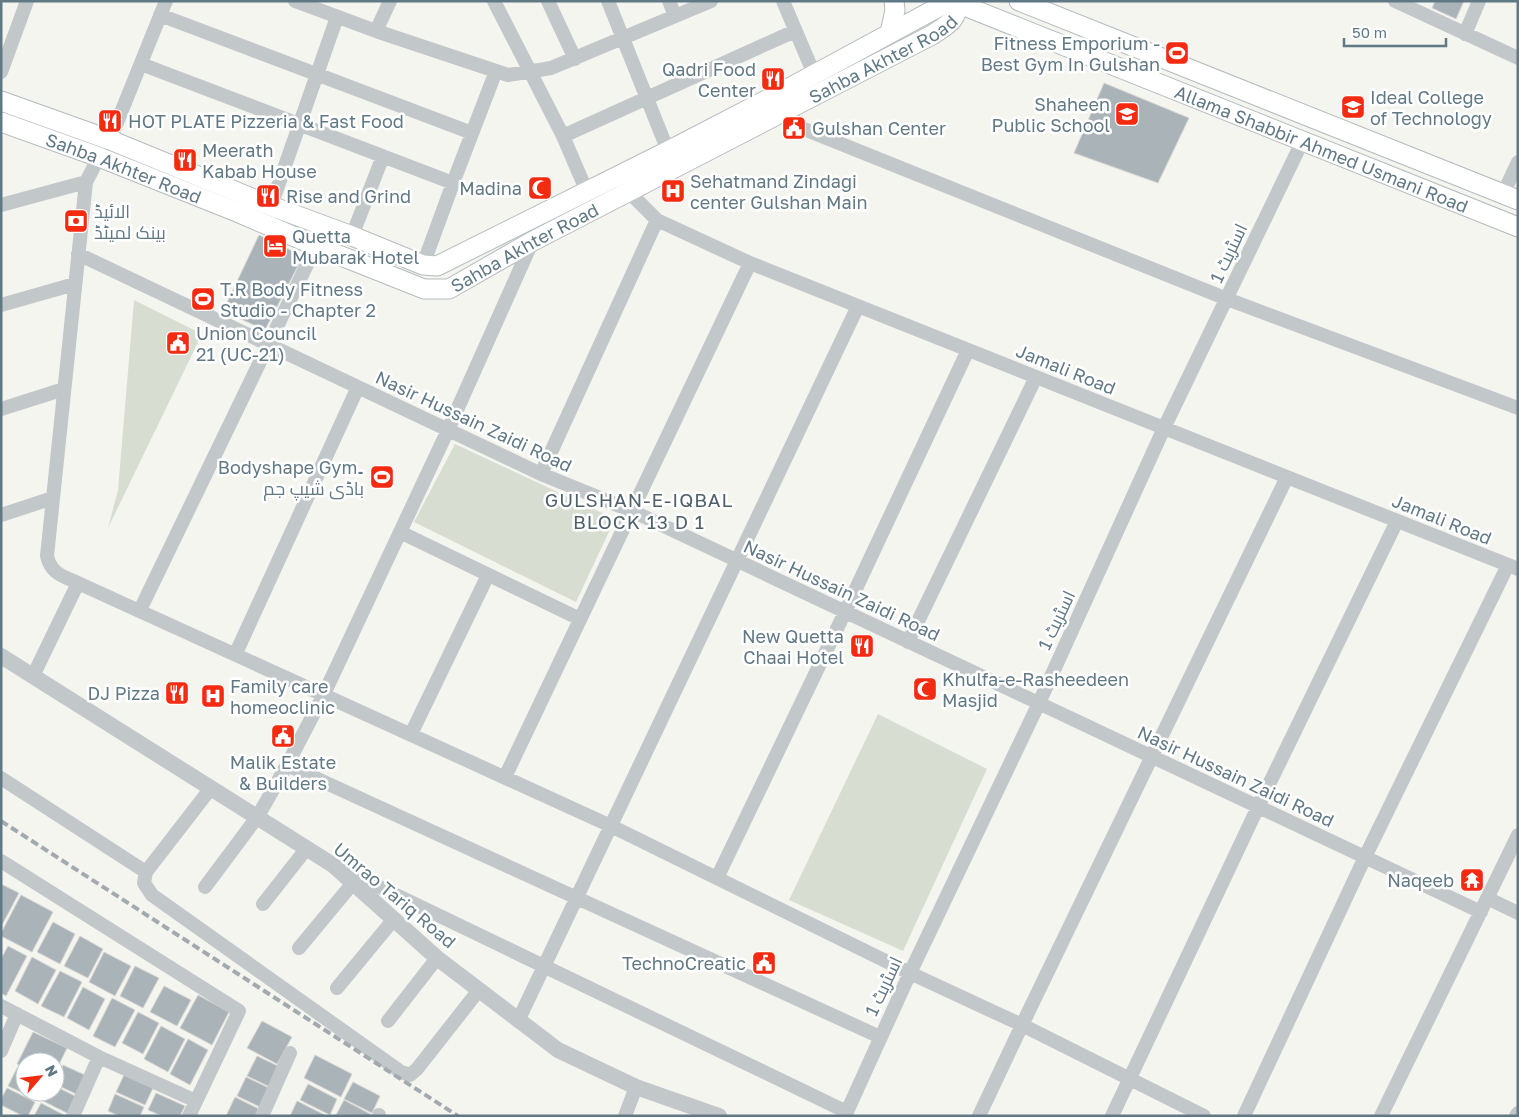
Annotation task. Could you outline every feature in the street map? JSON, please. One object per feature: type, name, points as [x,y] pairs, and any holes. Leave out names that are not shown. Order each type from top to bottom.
[{"type":"main road","points":[[890,33],[895,10],[894,1]]},
{"type":"main road","name":"Sahba Akhter Road","points":[[1,101],[110,140],[270,206],[352,236],[423,265],[437,266],[668,151],[783,101],[938,31],[954,19],[956,14],[954,2],[890,33],[814,74],[783,101],[629,192],[533,240],[449,289],[424,289],[99,157],[1,122]]},
{"type":"main road","name":"Allama Shabbir Ahmed Usmani Road","points":[[954,2],[1518,227]]},
{"type":"main road","name":"Allama Shabbir Ahmed Usmani Road","points":[[1031,4],[1510,197]]},
{"type":"street","points":[[1,72],[27,1]]},
{"type":"street","points":[[110,140],[166,1]]},
{"type":"street","points":[[295,1],[376,31],[508,75],[551,68],[711,1]]},
{"type":"street","points":[[376,31],[390,1]]},
{"type":"street","points":[[494,1],[563,136],[587,192]]},
{"type":"street","points":[[548,1],[575,59]]},
{"type":"street","points":[[608,1],[668,151]]},
{"type":"street","points":[[668,1],[675,16]]},
{"type":"street","points":[[783,1],[814,74]]},
{"type":"street","points":[[1395,1],[1518,58]]},
{"type":"street","points":[[1465,34],[1479,1]]},
{"type":"street","points":[[160,15],[472,133]]},
{"type":"street","points":[[270,206],[337,17]]},
{"type":"street","points":[[563,136],[795,32]]},
{"type":"street","points":[[141,64],[453,183]]},
{"type":"street","points":[[423,265],[496,71]]},
{"type":"street","points":[[783,101],[799,127],[1227,299],[1518,408]]},
{"type":"street","name":"اسٹریٹ 1","points":[[846,1114],[910,973],[1039,704],[1164,428],[1303,140]]},
{"type":"street","points":[[352,236],[383,156]]},
{"type":"street","points":[[99,157],[86,182],[46,556],[49,566],[57,573],[611,826],[910,973],[1022,1025],[1204,1116]]},
{"type":"street","points":[[1510,197],[1518,162]]},
{"type":"street","name":"Jamali Road","points":[[620,174],[629,192],[657,220],[750,263],[1513,567]]},
{"type":"street","points":[[1,205],[86,182]]},
{"type":"street","points":[[541,474],[657,220]]},
{"type":"street","points":[[205,887],[258,816],[324,694],[448,430],[533,240],[524,224]]},
{"type":"street","points":[[140,610],[316,246]]},
{"type":"street","name":"Nasir Hussain Zaidi Road","points":[[78,254],[541,474],[632,511],[1481,912]]},
{"type":"street","points":[[505,777],[750,263]]},
{"type":"street","points":[[1,305],[76,284]]},
{"type":"street","points":[[518,1021],[858,306]]},
{"type":"street","points":[[717,878],[968,350]]},
{"type":"street","points":[[908,642],[1036,377]]},
{"type":"street","points":[[236,654],[358,387]]},
{"type":"street","points":[[1,409],[64,389]]},
{"type":"street","points":[[979,1116],[1288,478]]},
{"type":"street","points":[[1,515],[53,498]]},
{"type":"street","points":[[1112,1116],[1258,807],[1397,521]]},
{"type":"street","points":[[400,532],[580,619]]},
{"type":"street","points":[[1244,1116],[1365,857],[1513,567]]},
{"type":"street","points":[[411,734],[488,574]]},
{"type":"street","points":[[33,676],[78,583]]},
{"type":"street","name":"Umrao Tariq Road","points":[[1,656],[258,816],[333,865],[437,958],[558,1050],[636,1087],[718,1116]]},
{"type":"street","points":[[287,765],[880,1037]]},
{"type":"street","points":[[1,778],[146,872]]},
{"type":"street","points":[[211,788],[146,872],[144,883],[152,895],[401,1072],[410,1075],[418,1069],[479,990]]},
{"type":"street","points":[[1381,1116],[1518,835]]},
{"type":"street","points":[[263,904],[307,848]]},
{"type":"street","points":[[1,861],[239,1011],[189,1116]]},
{"type":"street","points":[[333,865],[544,965],[846,1114]]},
{"type":"street","points":[[299,948],[353,883]]},
{"type":"street","points":[[1487,898],[1518,913]]},
{"type":"street","points":[[337,988],[394,919]]},
{"type":"street","points":[[388,1021],[437,958]]},
{"type":"street","points":[[1,1006],[99,1056],[196,1101]]},
{"type":"street","points":[[1,1051],[17,1014]]},
{"type":"street","points":[[262,1116],[290,1053]]},
{"type":"street","points":[[73,1116],[99,1056]]},
{"type":"street","points":[[625,1116],[636,1087]]},
{"type":"shaded area","points":[[134,300],[202,334],[108,528],[118,490]]},
{"type":"shaded area","points":[[455,444],[615,519],[576,602],[414,522]]},
{"type":"shaded area","points":[[878,714],[987,769],[903,951],[789,900]]},
{"type":"building","points":[[1435,1],[1464,1],[1456,19],[1432,8]]},
{"type":"building","name":"Shaheen Public School","points":[[1104,83],[1189,118],[1158,183],[1074,153]]},
{"type":"building","points":[[259,235],[303,256],[265,330],[223,311]]},
{"type":"building","points":[[1,884],[19,893],[1,927]]},
{"type":"building","points":[[21,895],[53,912],[32,952],[1,936]]},
{"type":"building","points":[[53,922],[75,934],[60,964],[37,952]]},
{"type":"building","points":[[80,936],[103,949],[88,978],[64,966]]},
{"type":"building","points":[[8,946],[27,956],[6,996],[1,993],[1,959]]},
{"type":"building","points":[[104,952],[131,966],[115,996],[89,982]]},
{"type":"building","points":[[32,957],[56,970],[38,1004],[15,991]]},
{"type":"building","points":[[135,966],[159,978],[143,1008],[120,996]]},
{"type":"building","points":[[60,971],[82,982],[64,1017],[41,1006]]},
{"type":"building","points":[[164,986],[191,1000],[177,1026],[150,1012]]},
{"type":"building","points":[[83,987],[105,999],[89,1030],[67,1018]]},
{"type":"building","points":[[198,995],[229,1012],[212,1045],[180,1028]]},
{"type":"building","points":[[112,998],[135,1010],[115,1047],[93,1036]]},
{"type":"building","points":[[138,1012],[159,1023],[143,1054],[122,1043]]},
{"type":"building","points":[[262,1021],[292,1037],[277,1064],[247,1048]]},
{"type":"building","points":[[161,1026],[185,1039],[168,1072],[144,1059]]},
{"type":"building","points":[[33,1032],[67,1048],[65,1052],[23,1052]]},
{"type":"building","points":[[188,1039],[208,1050],[190,1085],[170,1074]]},
{"type":"building","points":[[315,1055],[352,1074],[341,1097],[304,1078]]},
{"type":"building","points":[[257,1056],[282,1068],[272,1088],[247,1076]]},
{"type":"building","points":[[65,1066],[85,1075],[76,1094],[65,1089]]},
{"type":"building","points":[[15,1072],[15,1089],[8,1086]]},
{"type":"building","points":[[124,1075],[153,1088],[145,1105],[116,1092]]},
{"type":"building","points":[[246,1077],[269,1088],[260,1107],[237,1096]]},
{"type":"building","points":[[353,1082],[380,1096],[372,1113],[344,1099]]},
{"type":"building","points":[[308,1084],[337,1099],[330,1115],[300,1100]]},
{"type":"building","points":[[7,1088],[15,1092],[15,1102],[35,1102],[28,1116],[23,1116],[1,1105],[1,1099]]},
{"type":"building","points":[[65,1091],[77,1097],[69,1114],[45,1102],[65,1102]]},
{"type":"building","points":[[156,1093],[185,1106],[180,1116],[162,1116],[148,1110]]},
{"type":"building","points":[[115,1094],[144,1107],[140,1116],[119,1116],[108,1111]]},
{"type":"building","points":[[235,1097],[259,1109],[256,1116],[226,1116]]},
{"type":"building","points":[[344,1100],[372,1115],[372,1116],[336,1115]]},
{"type":"building","points":[[297,1101],[327,1116],[290,1116]]},
{"type":"building","points":[[41,1103],[66,1116],[34,1116]]},
{"type":"railway","points":[[1,821],[458,1116]]},
{"type":"place","name":"Fitness Emporium - Best Gym In Gulshan","points":[[1177,53]]},
{"type":"place","name":"Qadri Food Center","points":[[773,79]]},
{"type":"place","name":"Ideal College of Technology","points":[[1353,107]]},
{"type":"place","name":"Shaheen Public School","points":[[1127,114]]},
{"type":"place","name":"HOT PLATE Pizzeria & Fast Food","points":[[110,121]]},
{"type":"place","name":"Gulshan Center","points":[[794,128]]},
{"type":"place","name":"Meerath Kabab House","points":[[185,160]]},
{"type":"place","name":"Madina","points":[[540,188]]},
{"type":"place","name":"Sehatmand Zindagi center Gulshan Main","points":[[673,191]]},
{"type":"place","name":"Rise and Grind","points":[[268,196]]},
{"type":"place","name":"الائیڈ بینک لمیٹڈ","points":[[76,221]]},
{"type":"place","name":"Quetta Mubarak Hotel","points":[[275,246]]},
{"type":"place","name":"T.R Body Fitness Studio - Chapter 2","points":[[203,299]]},
{"type":"place","name":"Union Council 21 (UC-21)","points":[[178,343]]},
{"type":"place","name":"Bodyshape Gym۔ باڈی شیپ جم","points":[[382,477]]},
{"type":"place","name":"New Quetta Chaai Hotel","points":[[862,646]]},
{"type":"place","name":"Khulfa-e-Rasheedeen Masjid","points":[[925,689]]},
{"type":"place","name":"DJ Pizza","points":[[177,693]]},
{"type":"place","name":"Family care homeoclinic","points":[[213,696]]},
{"type":"place","name":"Malik Estate & Builders","points":[[283,736]]},
{"type":"place","name":"Naqeeb","points":[[1472,880]]},
{"type":"place","name":"TechnoCreatic","points":[[764,963]]},
{"type":"district","name":"GULSHAN-E-IQBAL BLOCK 13 D 1","points":[[639,510]]}]
